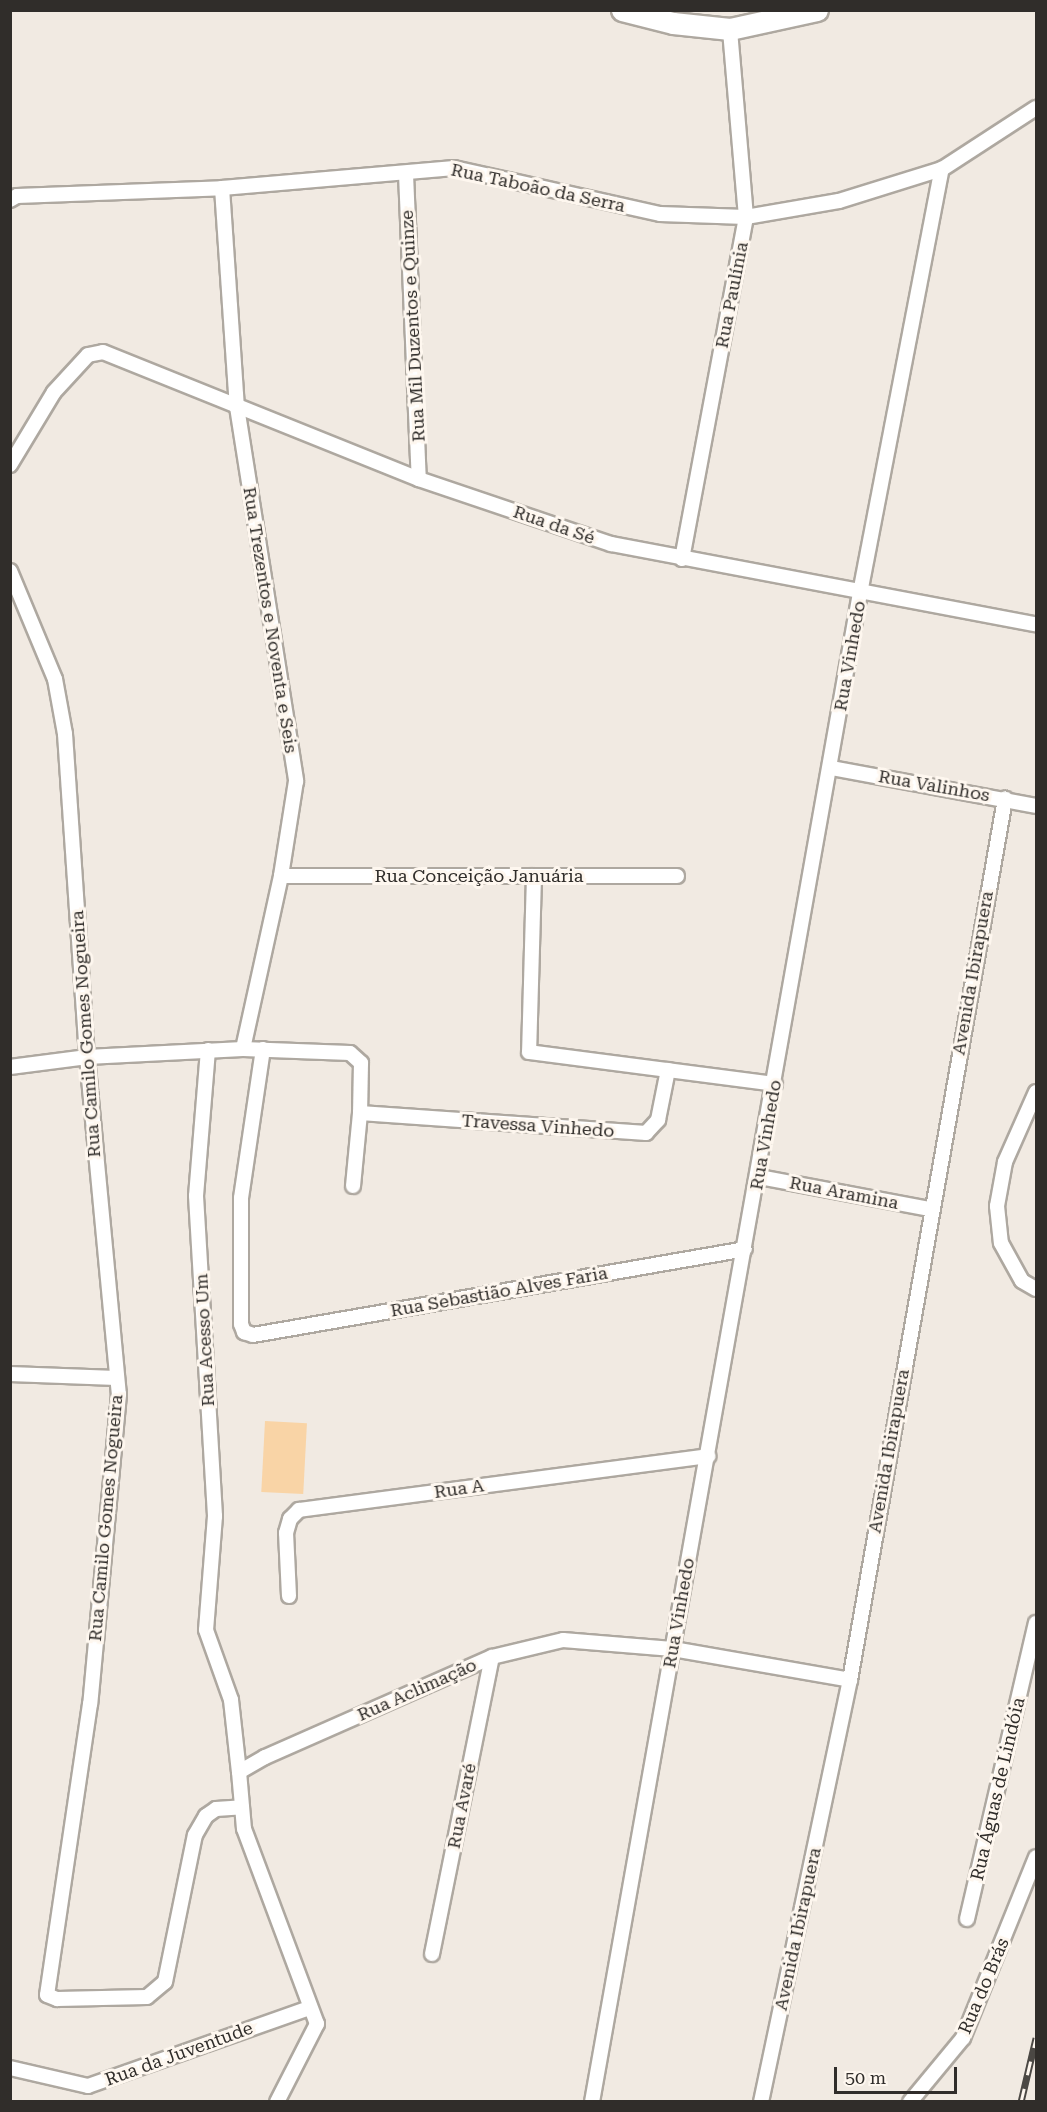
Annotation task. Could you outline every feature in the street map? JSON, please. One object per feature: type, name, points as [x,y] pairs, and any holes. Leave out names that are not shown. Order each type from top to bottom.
[{"type":"main road","points":[[622,10],[673,23],[730,29],[817,10]]},
{"type":"street","name":"Rua Paulínia","points":[[682,559],[746,217],[730,29]]},
{"type":"street","name":"Rua Taboão da Serra","points":[[14,198],[222,188],[406,174],[454,168],[660,214],[746,217],[838,201],[942,169],[1036,108]]},
{"type":"street","name":"Rua Vinhedo","points":[[592,2102],[759,1177],[860,593],[942,169]]},
{"type":"street","name":"Rua Mil Duzentos e Quinze","points":[[406,174],[419,479]]},
{"type":"street","name":"Rua Trezentos e Noventa e Seis","points":[[222,188],[237,407],[296,781],[281,876],[243,1048]]},
{"type":"street","name":"Rua da Sé","points":[[10,465],[54,392],[93,352],[103,352],[419,479],[610,544],[860,593],[1036,624]]},
{"type":"street","name":"Rua Camilo Gomes Nogueira","points":[[10,571],[55,679],[65,734],[87,1057],[119,1394],[90,1704],[47,1995],[57,1999],[147,1997],[165,1982],[195,1835],[206,1816],[216,1809],[243,1807]]},
{"type":"street","name":"Rua Valinhos","points":[[831,768],[1036,806]]},
{"type":"street","name":"Avenida Ibirapuera","points":[[761,2102],[850,1680],[930,1209],[1005,799]]},
{"type":"street","name":"Rua Conceição Januária","points":[[281,876],[677,876]]},
{"type":"street","points":[[534,876],[527,1049],[532,1054],[775,1084]]},
{"type":"street","points":[[10,1067],[87,1057],[243,1048],[357,1055],[361,1063],[360,1113],[354,1186]]},
{"type":"street","name":"Rua Sebastião Alves Faria","points":[[263,1049],[241,1198],[241,1324],[244,1332],[253,1335],[745,1249]]},
{"type":"street","name":"Rua Acesso Um","points":[[208,1050],[196,1196],[215,1516],[206,1629],[231,1700],[239,1772]]},
{"type":"street","name":"Travessa Vinhedo","points":[[360,1113],[646,1133],[658,1120],[668,1070]]},
{"type":"street","points":[[1036,1092],[1005,1162],[997,1206],[1000,1243],[1022,1281],[1036,1289]]},
{"type":"street","name":"Rua Aramina","points":[[759,1177],[930,1209]]},
{"type":"street","points":[[10,1374],[116,1378]]},
{"type":"street","name":"Rua A","points":[[289,1596],[286,1533],[290,1519],[299,1510],[708,1456]]},
{"type":"street","name":"Rua Águas de Lindóia","points":[[967,1919],[1036,1623]]},
{"type":"street","name":"Rua Aclimação","points":[[239,1772],[265,1756],[492,1657],[562,1640],[673,1649],[850,1680]]},
{"type":"street","name":"Rua Avaré","points":[[432,1954],[492,1657]]},
{"type":"street","points":[[239,1772],[244,1829],[317,2024],[277,2101]]},
{"type":"street","name":"Rua do Brás","points":[[909,2102],[963,2038],[1036,1857]]},
{"type":"street","name":"Rua da Juventude","points":[[10,2068],[88,2086],[310,2008]]},
{"type":"shaded area","points":[[265,1421],[307,1423],[303,1494],[261,1492]]},
{"type":"railway","points":[[1021,2102],[1036,2038]]}]
